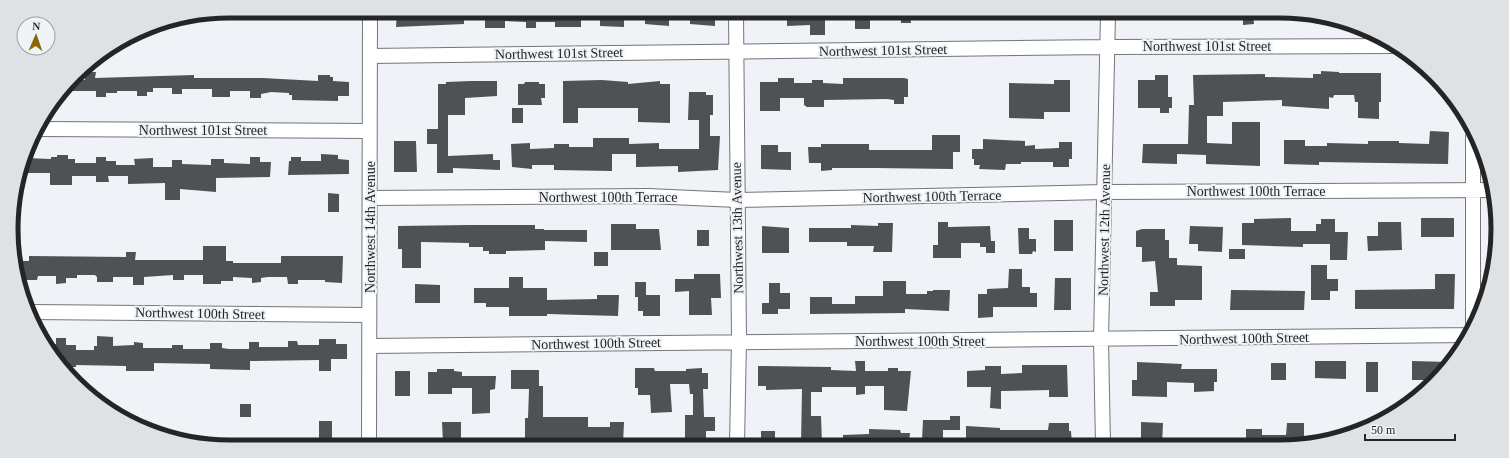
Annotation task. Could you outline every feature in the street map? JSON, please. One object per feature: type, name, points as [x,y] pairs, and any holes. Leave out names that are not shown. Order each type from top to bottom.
[{"type":"street","name":"Northwest 14th Avenue","points":[[369,440],[370,18]]},
{"type":"street","name":"Northwest 13th Avenue","points":[[736,18],[739,341],[737,440]]},
{"type":"street","name":"Northwest 12th Avenue","points":[[1103,440],[1102,340],[1108,18]]},
{"type":"street","name":"Northwest 101st Street","points":[[370,56],[1108,47],[1386,46]]},
{"type":"street","name":"Northwest 101st Street","points":[[44,128],[370,131]]},
{"type":"street","points":[[1473,314],[1474,146]]},
{"type":"street","name":"Northwest 100th Terrace","points":[[370,198],[648,196],[737,200],[1105,192],[1487,190]]},
{"type":"street","name":"Northwest 100th Street","points":[[35,312],[369,315]]},
{"type":"street","name":"Northwest 100th Street","points":[[369,346],[739,341],[1102,340],[1462,335]]},
{"type":"building","points":[[397,18],[464,18],[464,24],[396,27]]},
{"type":"building","points":[[485,18],[581,18],[581,27],[555,27],[555,22],[536,22],[536,28],[526,28],[526,22],[505,21],[505,28],[485,28]]},
{"type":"building","points":[[600,18],[624,18],[624,27],[600,26]]},
{"type":"building","points":[[645,18],[669,18],[669,26],[645,24]]},
{"type":"building","points":[[690,18],[715,18],[715,26],[690,24]]},
{"type":"building","points":[[787,18],[825,18],[825,35],[810,35],[810,25],[787,26]]},
{"type":"building","points":[[855,18],[870,18],[870,29],[855,29]]},
{"type":"building","points":[[901,18],[910,18],[911,23],[901,23]]},
{"type":"building","points":[[1243,18],[1253,18],[1254,24],[1243,25]]},
{"type":"building","points":[[1321,71],[1339,73],[1381,73],[1381,102],[1379,102],[1379,119],[1358,118],[1358,102],[1355,102],[1354,95],[1334,95],[1333,98],[1329,97],[1329,109],[1282,106],[1282,100],[1223,102],[1223,116],[1207,116],[1207,143],[1232,144],[1232,122],[1260,122],[1260,166],[1206,164],[1206,155],[1177,154],[1177,164],[1142,163],[1143,144],[1188,144],[1189,105],[1194,105],[1193,75],[1265,74],[1265,77],[1313,78],[1313,74],[1321,74]]},
{"type":"building","points":[[88,72],[96,72],[95,78],[194,75],[194,78],[263,78],[318,81],[318,75],[330,75],[330,77],[333,77],[333,81],[349,82],[349,96],[338,96],[338,101],[292,100],[292,95],[289,95],[289,93],[271,92],[261,94],[261,98],[250,98],[250,91],[230,91],[230,97],[212,97],[212,89],[182,89],[182,94],[172,94],[172,88],[153,88],[153,92],[147,92],[147,96],[137,96],[137,91],[117,91],[117,93],[106,93],[106,97],[96,97],[96,91],[69,91],[80,80],[85,80],[85,75]]},
{"type":"building","points":[[1155,75],[1168,75],[1168,97],[1172,97],[1172,108],[1169,108],[1169,113],[1160,113],[1160,108],[1138,108],[1138,80],[1155,80]]},
{"type":"building","points":[[778,78],[794,78],[794,83],[812,83],[812,80],[823,80],[823,83],[843,84],[843,78],[904,78],[908,79],[908,97],[904,97],[904,104],[894,104],[894,100],[887,99],[824,100],[824,107],[807,107],[804,105],[804,98],[780,98],[780,111],[760,111],[760,82],[778,82]]},
{"type":"building","points":[[602,80],[628,82],[628,84],[660,81],[660,84],[670,84],[670,123],[638,122],[638,108],[578,108],[578,123],[563,123],[563,81]]},
{"type":"building","points":[[1054,80],[1070,80],[1070,112],[1044,112],[1044,119],[1009,118],[1009,83],[1054,84]]},
{"type":"building","points":[[497,81],[497,96],[465,98],[465,115],[448,115],[448,156],[493,154],[493,160],[500,160],[500,170],[453,168],[453,173],[437,173],[437,144],[427,144],[427,129],[438,129],[438,84],[446,84],[446,82]]},
{"type":"building","points":[[525,82],[539,82],[539,84],[545,84],[545,98],[541,98],[542,105],[518,105],[518,84],[524,84]]},
{"type":"building","points":[[689,92],[706,92],[706,95],[713,95],[713,115],[710,115],[710,136],[720,136],[718,170],[678,172],[678,166],[636,167],[636,154],[612,154],[612,171],[554,170],[554,165],[532,165],[532,169],[512,167],[511,144],[530,143],[530,149],[554,148],[554,144],[569,144],[569,147],[593,147],[593,138],[629,138],[629,144],[659,143],[659,149],[699,149],[699,120],[688,120]]},
{"type":"building","points":[[512,108],[523,108],[523,123],[512,123]]},
{"type":"building","points":[[1430,131],[1449,132],[1448,164],[1319,162],[1319,165],[1284,164],[1284,140],[1305,140],[1305,146],[1327,146],[1327,143],[1368,144],[1368,141],[1399,141],[1399,143],[1429,144]]},
{"type":"building","points":[[932,135],[960,135],[960,152],[953,152],[953,169],[832,168],[832,170],[821,171],[821,163],[809,163],[808,147],[821,147],[821,144],[869,144],[869,150],[932,150]]},
{"type":"building","points":[[983,139],[1025,141],[1025,146],[1035,145],[1035,149],[1059,148],[1059,142],[1072,142],[1072,159],[1069,159],[1069,167],[1053,167],[1053,162],[1021,162],[1021,164],[1006,164],[1005,170],[979,169],[980,165],[974,165],[974,159],[972,159],[972,149],[983,149]]},
{"type":"building","points":[[394,141],[416,141],[417,172],[394,172]]},
{"type":"building","points":[[761,145],[778,145],[778,152],[791,152],[791,170],[761,169]]},
{"type":"building","points":[[321,154],[338,155],[338,159],[349,160],[349,174],[288,175],[289,161],[291,161],[291,157],[301,157],[301,161],[321,161]]},
{"type":"building","points":[[57,155],[68,155],[68,159],[75,159],[75,163],[96,163],[96,157],[106,157],[106,161],[116,161],[116,165],[135,165],[134,159],[153,158],[153,167],[172,167],[172,160],[182,160],[182,164],[211,165],[211,159],[224,159],[224,163],[250,164],[250,157],[260,157],[260,162],[271,162],[270,177],[216,178],[216,192],[180,189],[180,200],[165,200],[165,183],[128,184],[128,176],[108,176],[109,182],[96,182],[96,176],[72,176],[72,185],[50,185],[50,173],[25,173],[30,158],[51,159],[51,157],[57,157]]},
{"type":"building","points":[[328,193],[339,194],[339,212],[328,212]]},
{"type":"building","points":[[1291,218],[1291,231],[1316,231],[1316,224],[1321,224],[1321,219],[1335,219],[1335,232],[1348,232],[1347,260],[1330,260],[1330,244],[1303,244],[1303,247],[1242,245],[1242,223],[1254,223],[1254,219]]},
{"type":"building","points":[[1421,218],[1454,218],[1454,237],[1421,237]]},
{"type":"building","points":[[1054,220],[1073,220],[1073,251],[1054,251]]},
{"type":"building","points":[[938,222],[948,222],[948,227],[990,226],[991,241],[995,241],[995,253],[986,253],[986,247],[980,247],[980,243],[961,243],[961,258],[933,258],[933,245],[938,245]]},
{"type":"building","points":[[1378,222],[1401,222],[1402,250],[1368,251],[1367,236],[1378,236]]},
{"type":"building","points":[[878,223],[893,223],[892,252],[873,252],[874,246],[847,246],[847,242],[809,242],[809,228],[851,228],[851,225],[878,226]]},
{"type":"building","points":[[611,224],[636,224],[636,229],[659,229],[661,250],[611,250]]},
{"type":"building","points":[[535,225],[535,229],[544,230],[587,230],[587,242],[545,241],[545,250],[506,251],[506,254],[489,254],[489,251],[483,251],[483,247],[469,247],[469,243],[421,242],[421,268],[402,268],[402,249],[398,249],[398,226]]},
{"type":"building","points":[[762,226],[789,228],[789,253],[762,253]]},
{"type":"building","points":[[1190,226],[1223,227],[1222,252],[1198,251],[1198,244],[1189,244]]},
{"type":"building","points":[[1018,228],[1029,228],[1029,239],[1036,239],[1036,252],[1033,251],[1032,254],[1019,254]]},
{"type":"building","points":[[1142,229],[1165,229],[1165,240],[1169,240],[1169,258],[1177,258],[1177,265],[1202,266],[1202,300],[1175,300],[1175,306],[1150,306],[1150,292],[1158,292],[1155,261],[1142,262],[1142,247],[1136,247],[1136,231]]},
{"type":"building","points":[[697,230],[709,230],[709,246],[697,246]]},
{"type":"building","points":[[203,246],[226,246],[226,261],[233,261],[233,263],[281,263],[281,256],[343,256],[342,283],[325,282],[325,280],[298,280],[298,284],[288,284],[287,277],[268,277],[261,278],[261,282],[252,283],[252,278],[233,277],[233,281],[221,281],[221,284],[203,284],[203,275],[184,275],[184,280],[173,280],[173,275],[144,277],[144,285],[133,285],[133,277],[113,277],[113,282],[97,282],[97,277],[95,275],[77,275],[77,278],[66,278],[66,283],[56,284],[56,276],[38,276],[37,280],[27,280],[27,289],[21,264],[21,261],[29,261],[29,256],[126,257],[126,252],[136,252],[135,260],[203,260]]},
{"type":"building","points":[[1229,249],[1245,249],[1245,259],[1229,259]]},
{"type":"building","points":[[594,252],[608,252],[608,266],[594,266]]},
{"type":"building","points":[[1311,265],[1327,265],[1327,279],[1338,279],[1338,291],[1330,291],[1330,300],[1311,300]]},
{"type":"building","points":[[1009,269],[1022,269],[1022,287],[1030,287],[1030,293],[1037,293],[1037,307],[993,307],[993,317],[978,318],[978,294],[987,294],[987,289],[1008,288]]},
{"type":"building","points":[[694,274],[720,274],[721,298],[711,298],[712,315],[689,315],[689,291],[675,292],[675,279],[694,279]]},
{"type":"building","points":[[1435,274],[1455,274],[1454,309],[1355,309],[1355,290],[1435,289]]},
{"type":"building","points":[[509,277],[523,277],[523,288],[547,288],[547,300],[597,299],[597,295],[619,295],[618,316],[547,314],[547,316],[509,316],[509,307],[486,307],[486,303],[474,303],[474,288],[509,288]]},
{"type":"building","points":[[1055,278],[1071,278],[1071,310],[1054,310]]},
{"type":"building","points":[[883,281],[906,281],[906,294],[927,294],[927,291],[950,290],[949,311],[905,309],[905,313],[810,314],[810,297],[832,297],[832,304],[855,304],[855,296],[883,296]]},
{"type":"building","points":[[635,282],[646,282],[646,295],[660,295],[660,316],[643,316],[643,311],[638,311],[638,297],[635,297]]},
{"type":"building","points":[[769,283],[780,283],[780,293],[790,293],[790,309],[778,309],[778,314],[762,314],[762,303],[769,303]]},
{"type":"building","points":[[415,284],[440,285],[440,303],[415,303]]},
{"type":"building","points":[[1231,290],[1305,291],[1304,310],[1230,310]]},
{"type":"building","points":[[97,336],[113,337],[113,346],[134,345],[134,342],[143,343],[143,348],[172,348],[172,345],[183,345],[183,349],[210,349],[210,343],[222,343],[222,348],[229,349],[249,349],[249,342],[259,342],[259,347],[288,347],[288,341],[297,341],[298,345],[319,345],[319,339],[336,339],[336,344],[347,344],[347,359],[331,359],[331,371],[319,371],[319,360],[250,361],[250,370],[210,369],[210,364],[154,363],[154,371],[126,371],[126,366],[76,365],[76,367],[69,367],[53,344],[56,344],[56,338],[66,338],[66,345],[76,345],[76,350],[94,350],[94,346],[97,346]]},
{"type":"building","points":[[855,361],[865,361],[865,371],[888,371],[888,368],[898,368],[898,371],[911,371],[907,411],[884,410],[884,386],[865,386],[865,394],[856,395],[856,387],[822,387],[822,392],[811,392],[811,416],[821,416],[822,440],[801,440],[802,389],[766,390],[766,386],[758,386],[758,366],[831,367],[831,370],[856,371]]},
{"type":"building","points":[[1315,361],[1346,361],[1346,379],[1315,378]]},
{"type":"building","points":[[1412,361],[1443,362],[1427,380],[1412,380]]},
{"type":"building","points":[[1137,362],[1182,364],[1181,369],[1217,369],[1217,382],[1214,382],[1214,391],[1194,392],[1194,383],[1167,382],[1167,397],[1132,396],[1132,380],[1137,380]]},
{"type":"building","points":[[1366,362],[1378,362],[1378,392],[1366,392]]},
{"type":"building","points":[[1271,363],[1286,363],[1286,380],[1271,380]]},
{"type":"building","points":[[1022,365],[1067,365],[1068,397],[1049,397],[1049,390],[1001,391],[1001,409],[990,408],[991,387],[967,387],[967,371],[985,370],[985,366],[1001,366],[1001,374],[1022,373]]},
{"type":"building","points":[[635,368],[654,368],[655,371],[686,371],[686,369],[702,368],[702,373],[708,373],[708,389],[703,389],[704,417],[715,417],[715,431],[706,431],[706,440],[685,440],[685,415],[693,415],[693,394],[690,394],[689,384],[670,384],[672,412],[651,413],[650,395],[638,395],[638,388],[635,388]]},
{"type":"building","points":[[437,369],[454,369],[454,371],[462,372],[462,376],[496,376],[495,389],[490,390],[490,413],[472,414],[472,388],[452,388],[452,394],[428,394],[428,372],[437,372]]},
{"type":"building","points":[[511,370],[539,370],[539,386],[543,386],[543,417],[588,417],[588,427],[610,427],[610,422],[624,422],[623,440],[525,440],[525,418],[528,418],[529,389],[511,389]]},
{"type":"building","points":[[395,371],[410,371],[410,396],[395,396]]},
{"type":"building","points":[[240,404],[251,404],[251,417],[240,417]]},
{"type":"building","points":[[950,416],[960,416],[960,430],[943,430],[943,440],[922,440],[923,420],[950,420]]},
{"type":"building","points":[[319,421],[332,421],[332,440],[319,440]]},
{"type":"building","points":[[442,422],[461,422],[461,440],[443,440]]},
{"type":"building","points":[[1141,422],[1163,423],[1162,440],[1141,440]]},
{"type":"building","points":[[1049,423],[1069,423],[1069,431],[1071,431],[1072,440],[966,440],[966,426],[1000,428],[1000,430],[1048,430]]},
{"type":"building","points":[[1287,423],[1304,423],[1304,439],[1294,440],[1246,440],[1246,429],[1262,429],[1262,435],[1286,435]]},
{"type":"building","points":[[869,429],[900,430],[901,433],[910,433],[909,440],[843,440],[843,435],[869,434]]},
{"type":"building","points":[[761,431],[775,431],[775,440],[761,440]]}]
